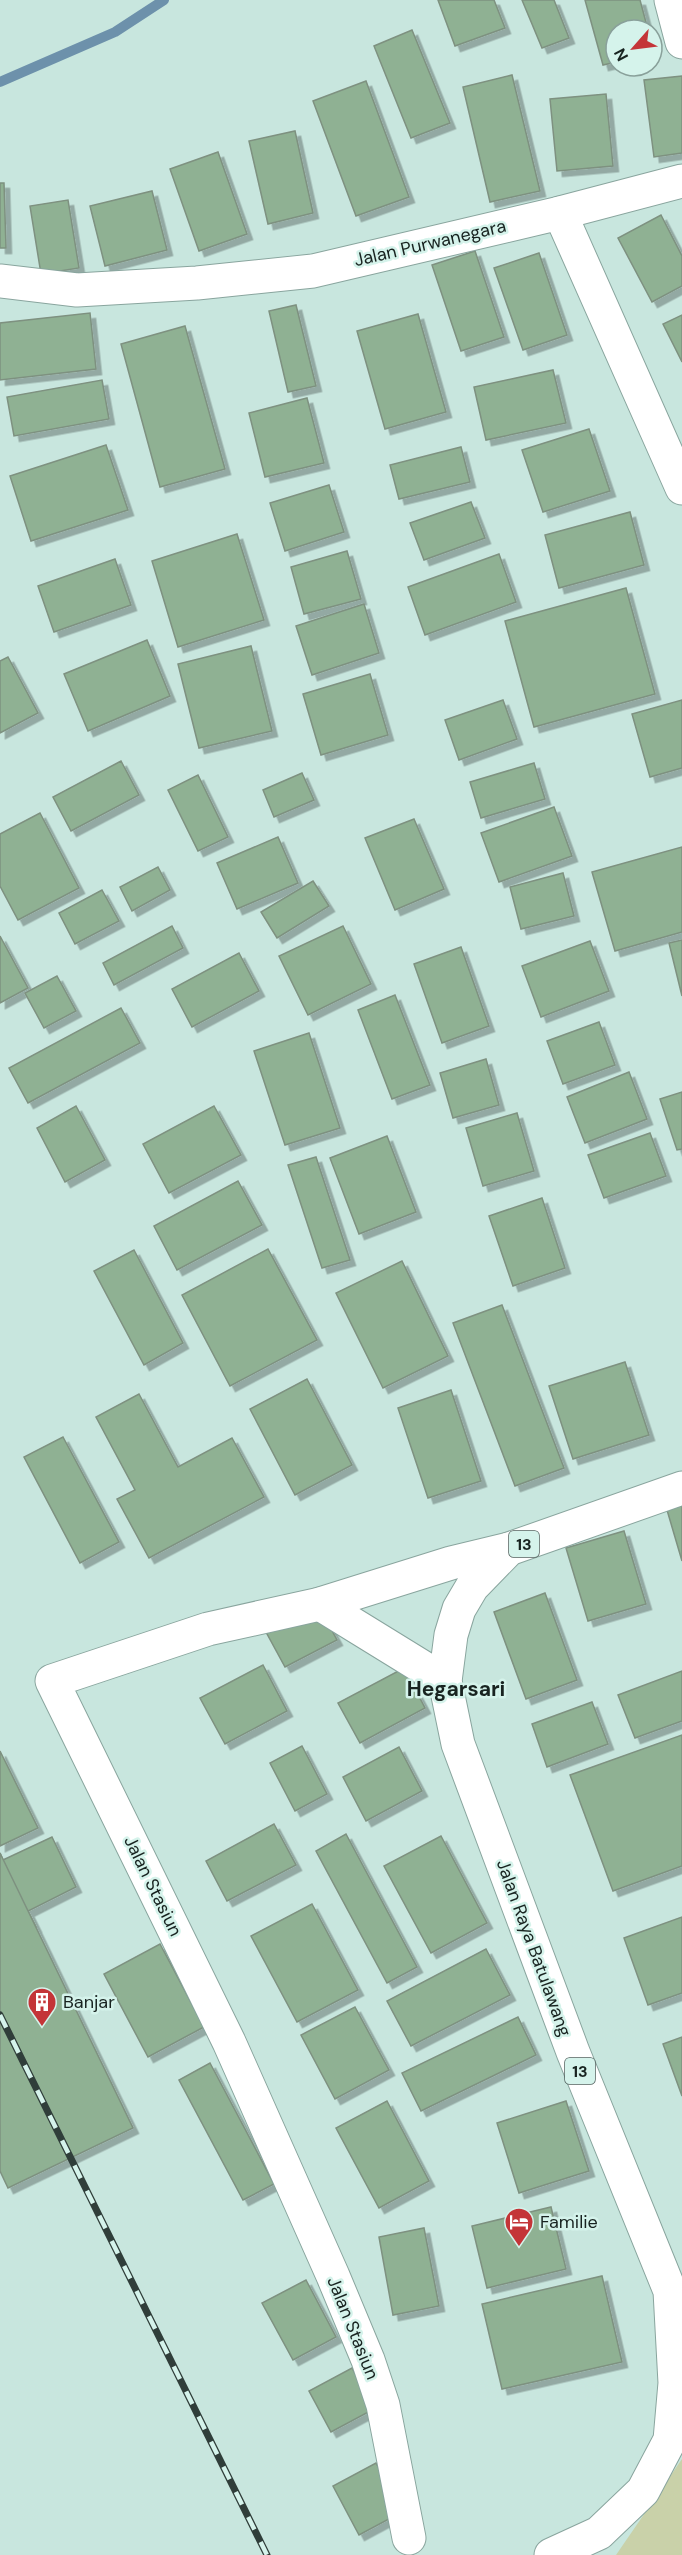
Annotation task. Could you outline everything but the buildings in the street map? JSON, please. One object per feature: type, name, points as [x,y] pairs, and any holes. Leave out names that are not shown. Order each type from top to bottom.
[{"type":"main road","points":[[671,0],[682,42]]},
{"type":"main road","name":"Jalan Purwanegara","points":[[0,281],[77,290],[197,283],[313,271],[560,213],[682,181]]},
{"type":"main road","points":[[560,213],[682,488]]},
{"type":"main road","name":"Jalan Raya Batulawang","points":[[551,2555],[599,2533],[643,2491],[670,2440],[675,2383],[670,2291],[573,2052],[458,1744],[445,1681],[451,1635],[459,1609],[472,1587],[509,1549],[682,1488]]},
{"type":"main road","name":"Jalan Stasiun","points":[[409,2538],[383,2405],[368,2360],[229,2042],[52,1681],[208,1629],[320,1604],[451,1563],[509,1549]]},
{"type":"main road","points":[[320,1604],[445,1681]]},
{"type":"main road","points":[[670,2291],[682,2324]]},
{"type":"green space","points":[[682,2459],[682,2555],[616,2555]]},
{"type":"waterway","points":[[0,82],[115,32],[164,0]]},
{"type":"railway","points":[[0,2015],[267,2555]]},
{"type":"place","name":"Banjar","points":[[42,2028]]},
{"type":"place","name":"Familie","points":[[519,2248]]},
{"type":"district","name":"Hegarsari","points":[[456,1689]]}]
